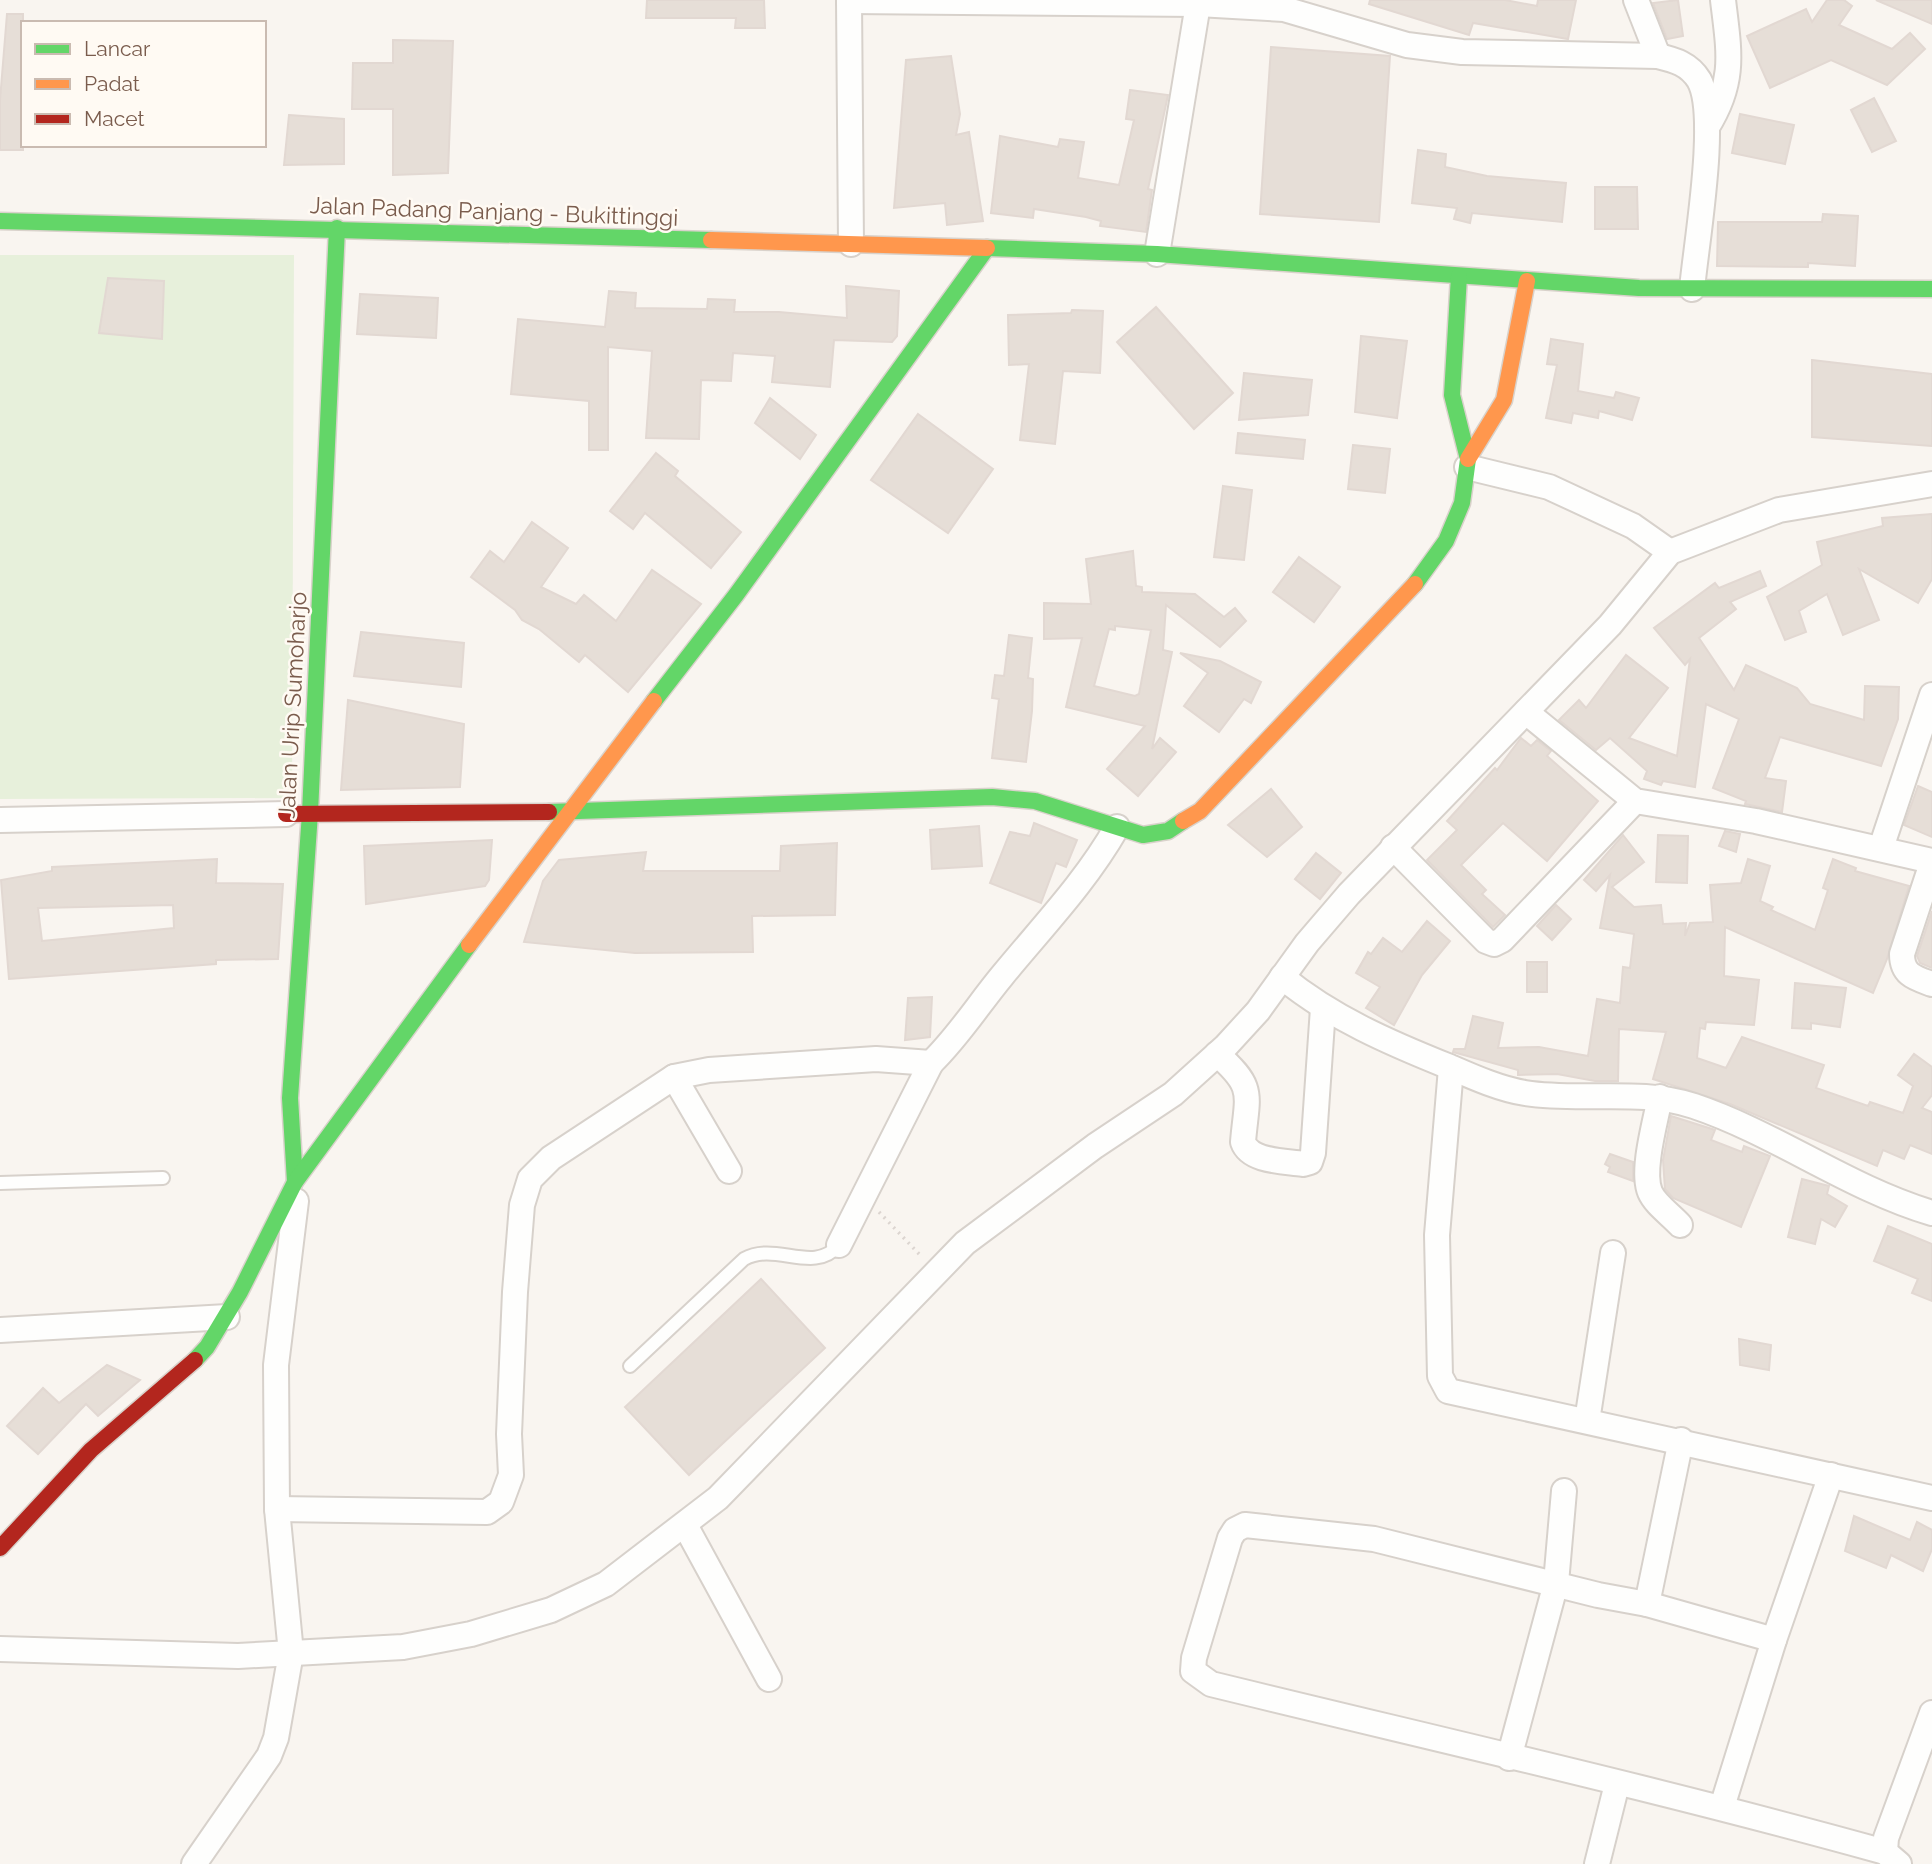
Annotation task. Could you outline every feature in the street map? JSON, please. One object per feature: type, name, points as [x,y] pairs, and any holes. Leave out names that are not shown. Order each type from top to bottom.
[{"type":"main road","name":"Jalan Padang Panjang - Bukittinggi","points":[[0,221],[337,228],[1157,254],[1527,281],[1692,289],[1932,289]]},
{"type":"main road","name":"Jalan Urip Sumoharjo","points":[[295,1182],[290,1098],[298,813],[337,228]]},
{"type":"main road","points":[[0,1548],[91,1450],[186,1370],[207,1347],[226,1317],[295,1182],[567,812],[736,595],[987,248]]},
{"type":"main road","points":[[298,813],[567,812],[992,797],[1035,801],[1143,835],[1168,831],[1200,811],[1426,572],[1446,541],[1462,503],[1467,463],[1452,395],[1459,276]]},
{"type":"main road","points":[[1467,463],[1504,400],[1527,281]]},
{"type":"street","points":[[1636,0],[1658,56]]},
{"type":"street","points":[[1707,127],[1722,104],[1727,86],[1728,37],[1723,0]]},
{"type":"street","points":[[851,244],[849,1],[1198,4],[1302,12],[1407,45],[1462,52],[1658,56],[1679,62],[1698,79],[1706,97],[1707,127],[1692,289]]},
{"type":"street","points":[[1157,254],[1198,4]]},
{"type":"street","points":[[1467,463],[1549,488],[1633,526],[1670,552]]},
{"type":"street","points":[[0,1649],[143,1655],[291,1653],[403,1647],[471,1634],[551,1611],[606,1584],[718,1498],[965,1243],[1047,1180],[1173,1094],[1217,1054],[1258,1012],[1282,976],[1349,894],[1610,625],[1670,552],[1779,510],[1932,484]]},
{"type":"street","points":[[1881,848],[1932,695]]},
{"type":"street","points":[[1526,712],[1635,801],[1756,821],[1932,862],[1902,954],[1902,963],[1909,975],[1932,984]]},
{"type":"street","points":[[1393,847],[1486,941],[1494,944],[1502,940],[1635,801]]},
{"type":"street","points":[[0,820],[298,813]]},
{"type":"street","points":[[839,1245],[931,1063],[952,1043],[1003,975],[1077,888],[1117,827]]},
{"type":"street","points":[[1282,976],[1323,1008],[1403,1048],[1451,1068],[1525,1093],[1660,1097],[1720,1116],[1863,1186],[1932,1213]]},
{"type":"street","points":[[1217,1054],[1240,1074],[1248,1091],[1243,1142],[1246,1150],[1266,1158],[1303,1164],[1310,1162],[1313,1153],[1323,1008]]},
{"type":"street","points":[[277,1509],[487,1512],[501,1502],[511,1475],[509,1434],[515,1293],[525,1188],[551,1158],[674,1077],[709,1070],[876,1059],[931,1063]]},
{"type":"street","points":[[1451,1068],[1436,1269],[1442,1384],[1456,1394],[1681,1440],[1932,1498]]},
{"type":"street","points":[[674,1077],[729,1171]]},
{"type":"street","points":[[1660,1097],[1648,1184],[1654,1198],[1680,1225]]},
{"type":"street","points":[[194,1864],[269,1756],[276,1738],[291,1653],[277,1509],[276,1365],[296,1196],[295,1182]]},
{"type":"street","points":[[1587,1421],[1613,1253]]},
{"type":"street","points":[[0,1330],[226,1317]]},
{"type":"street","points":[[1647,1604],[1681,1440]]},
{"type":"street","points":[[1722,1807],[1774,1640],[1831,1475]]},
{"type":"street","points":[[1509,1758],[1556,1583],[1564,1491]]},
{"type":"street","points":[[685,1525],[769,1679]]},
{"type":"street","points":[[1774,1640],[1647,1604],[1374,1539],[1245,1525],[1235,1530],[1230,1538],[1194,1658],[1194,1671],[1211,1684],[1617,1784],[1722,1807],[1892,1858]]},
{"type":"street","points":[[1892,1858],[1886,1838],[1932,1713]]},
{"type":"street","points":[[1597,1864],[1617,1784]]},
{"type":"lane","points":[[0,1183],[163,1178]]},
{"type":"lane","points":[[630,1366],[744,1259],[755,1253],[769,1251],[814,1260],[829,1256],[839,1245]]},
{"type":"path","points":[[864,1196],[936,1271]]},
{"type":"green space","points":[[0,255],[294,255],[292,798],[0,799]]},
{"type":"building","points":[[647,0],[764,0],[765,28],[735,28],[736,18],[646,18]]},
{"type":"building","points":[[1370,0],[1505,0],[1537,6],[1538,0],[1576,0],[1568,39],[1473,23],[1469,35],[1369,4]]},
{"type":"building","points":[[1678,0],[1683,36],[1667,39],[1653,3]]},
{"type":"building","points":[[1827,0],[1844,0],[1852,6],[1839,25],[1892,49],[1910,33],[1925,49],[1887,85],[1831,60],[1770,88],[1747,36],[1806,9],[1812,22]]},
{"type":"building","points":[[1876,0],[1932,0],[1932,24]]},
{"type":"building","points":[[7,14],[23,14],[23,150],[0,150],[0,100]]},
{"type":"building","points":[[393,40],[453,41],[448,173],[393,175],[393,109],[352,109],[353,63],[393,63]]},
{"type":"building","points":[[1271,47],[1390,56],[1379,222],[1260,214]]},
{"type":"building","points":[[951,56],[960,114],[956,135],[969,132],[983,221],[947,225],[945,203],[894,208],[906,60]]},
{"type":"building","points":[[1130,90],[1168,95],[1148,189],[1152,190],[1146,232],[1100,226],[1101,221],[1086,217],[1034,209],[1033,218],[991,213],[1000,136],[1058,147],[1060,139],[1084,142],[1078,178],[1119,185],[1134,120],[1126,119]]},
{"type":"building","points":[[1874,98],[1896,141],[1872,152],[1851,110]]},
{"type":"building","points":[[1740,114],[1794,125],[1785,164],[1732,153]]},
{"type":"building","points":[[289,115],[344,119],[344,164],[284,165]]},
{"type":"building","points":[[1418,150],[1446,154],[1445,167],[1487,176],[1566,183],[1562,222],[1472,213],[1470,223],[1454,219],[1457,208],[1412,203]]},
{"type":"building","points":[[1595,187],[1637,187],[1638,229],[1595,229]]},
{"type":"building","points":[[1823,214],[1858,216],[1855,266],[1808,263],[1808,267],[1717,266],[1718,222],[1822,222]]},
{"type":"building","points":[[108,278],[164,281],[162,339],[99,333]]},
{"type":"building","points":[[846,286],[899,291],[897,336],[892,342],[834,340],[830,387],[772,382],[775,356],[733,353],[731,381],[701,380],[699,439],[646,438],[652,351],[608,347],[608,450],[589,450],[589,401],[511,394],[518,319],[605,327],[609,291],[636,293],[635,308],[707,309],[708,299],[735,300],[734,312],[779,312],[847,318]]},
{"type":"building","points":[[360,294],[438,298],[436,338],[357,334]]},
{"type":"building","points":[[1156,307],[1233,393],[1194,429],[1117,342]]},
{"type":"building","points":[[1072,310],[1103,311],[1100,373],[1063,371],[1055,444],[1020,440],[1029,364],[1009,365],[1008,315],[1071,313]]},
{"type":"building","points":[[1361,336],[1407,341],[1397,418],[1355,412]]},
{"type":"building","points":[[1551,339],[1583,344],[1578,391],[1614,398],[1616,392],[1639,398],[1632,420],[1599,411],[1598,418],[1573,413],[1571,423],[1546,418],[1557,365],[1547,364]]},
{"type":"building","points":[[1812,360],[1932,374],[1932,446],[1812,437]]},
{"type":"building","points":[[1244,373],[1312,380],[1308,415],[1239,420]]},
{"type":"building","points":[[770,398],[816,435],[800,459],[755,423]]},
{"type":"building","points":[[918,414],[993,469],[948,533],[871,480]]},
{"type":"building","points":[[1238,433],[1305,440],[1303,459],[1236,453]]},
{"type":"building","points":[[1353,445],[1390,449],[1385,493],[1348,489]]},
{"type":"building","points":[[656,453],[678,471],[675,476],[741,532],[711,568],[645,513],[633,529],[610,511]]},
{"type":"building","points":[[1223,486],[1252,490],[1244,560],[1214,557]]},
{"type":"building","points":[[1932,514],[1932,579],[1918,603],[1859,569],[1879,620],[1843,635],[1827,594],[1799,611],[1806,632],[1785,640],[1767,597],[1822,565],[1817,542],[1883,526],[1882,518]]},
{"type":"building","points":[[532,522],[568,548],[541,587],[576,604],[584,595],[616,621],[652,570],[701,604],[628,692],[585,655],[579,662],[539,629],[522,620],[515,610],[471,577],[490,551],[504,562]]},
{"type":"building","points":[[1133,551],[1136,586],[1142,587],[1142,592],[1195,594],[1224,617],[1235,608],[1246,621],[1220,647],[1166,605],[1163,650],[1172,652],[1152,749],[1160,738],[1176,752],[1138,796],[1107,769],[1145,726],[1066,707],[1082,638],[1044,639],[1044,603],[1091,604],[1086,559]],"holes":[[[1115,626],[1151,630],[1139,694],[1135,696],[1094,686],[1109,629],[1115,630]]]},
{"type":"building","points":[[1299,557],[1340,587],[1314,622],[1273,592]]},
{"type":"building","points":[[1760,571],[1766,586],[1730,602],[1736,609],[1699,638],[1734,690],[1746,665],[1797,688],[1810,704],[1864,720],[1865,686],[1899,687],[1898,719],[1881,766],[1780,737],[1765,778],[1786,781],[1782,812],[1745,804],[1746,801],[1713,788],[1739,719],[1706,704],[1695,787],[1663,781],[1661,785],[1644,779],[1647,771],[1610,738],[1596,750],[1559,720],[1579,700],[1586,708],[1626,655],[1668,688],[1629,738],[1677,756],[1690,659],[1685,665],[1654,628],[1715,583],[1719,588]]},
{"type":"building","points":[[361,632],[464,643],[461,687],[354,676]]},
{"type":"building","points":[[1009,635],[1032,638],[1028,678],[1033,679],[1032,711],[1026,762],[992,758],[999,699],[992,698],[995,675],[1004,676]]},
{"type":"building","points":[[1180,653],[1220,661],[1261,682],[1251,703],[1244,699],[1219,732],[1184,706],[1208,673]]},
{"type":"building","points":[[348,700],[464,724],[460,787],[341,790]]},
{"type":"building","points":[[1521,738],[1531,746],[1537,740],[1551,751],[1547,756],[1598,801],[1547,861],[1503,823],[1461,865],[1486,890],[1482,894],[1505,915],[1493,927],[1427,860],[1457,830],[1447,821],[1495,768],[1497,770]]},
{"type":"building","points":[[1918,786],[1932,792],[1932,837],[1904,825]]},
{"type":"building","points":[[1271,789],[1302,827],[1267,857],[1228,825]]},
{"type":"building","points":[[1034,823],[1077,840],[1066,867],[1056,863],[1041,903],[990,883],[1010,832],[1030,836]]},
{"type":"building","points":[[979,826],[982,866],[932,869],[930,830]]},
{"type":"building","points":[[1725,831],[1740,834],[1736,852],[1719,846]]},
{"type":"building","points":[[1623,835],[1644,862],[1612,887],[1634,907],[1661,905],[1663,924],[1686,923],[1685,936],[1690,923],[1713,922],[1710,885],[1741,883],[1748,859],[1770,866],[1760,901],[1773,907],[1771,910],[1815,930],[1828,890],[1823,888],[1833,859],[1856,868],[1855,871],[1909,886],[1887,959],[1873,993],[1725,927],[1724,976],[1759,980],[1754,1025],[1706,1022],[1705,1029],[1700,1028],[1697,1058],[1726,1068],[1742,1037],[1824,1065],[1816,1088],[1868,1106],[1870,1102],[1903,1113],[1913,1086],[1898,1075],[1914,1054],[1932,1067],[1932,1095],[1922,1108],[1932,1112],[1932,1154],[1910,1145],[1904,1159],[1883,1150],[1877,1166],[1730,1104],[1653,1079],[1666,1032],[1619,1029],[1618,1081],[1595,1081],[1557,1074],[1518,1075],[1518,1070],[1453,1052],[1454,1049],[1465,1049],[1473,1016],[1503,1023],[1498,1048],[1539,1047],[1588,1056],[1597,999],[1620,1003],[1623,967],[1630,968],[1634,934],[1600,928],[1610,875],[1596,891],[1584,880]]},
{"type":"building","points":[[1658,835],[1688,836],[1687,883],[1656,882]]},
{"type":"building","points":[[492,840],[489,880],[485,886],[366,904],[364,846]]},
{"type":"building","points":[[837,843],[835,915],[752,916],[753,952],[635,953],[524,942],[543,881],[559,860],[646,852],[643,871],[780,871],[781,846]]},
{"type":"building","points":[[1316,853],[1341,873],[1320,899],[1295,879]]},
{"type":"building","points":[[217,859],[216,883],[283,884],[278,959],[216,960],[216,964],[9,979],[1,880],[52,871],[52,867]],"holes":[[[173,905],[174,928],[42,941],[38,908]]]},
{"type":"building","points":[[1556,905],[1571,919],[1552,940],[1537,926]]},
{"type":"building","points":[[1932,911],[1932,968],[1920,963],[1917,956]]},
{"type":"building","points":[[1427,921],[1450,941],[1422,975],[1394,1025],[1366,1008],[1380,987],[1356,973],[1368,952],[1371,954],[1383,938],[1402,952]]},
{"type":"building","points":[[1527,962],[1547,962],[1547,992],[1527,992]]},
{"type":"building","points":[[1795,983],[1846,988],[1840,1027],[1811,1023],[1811,1029],[1792,1028]]},
{"type":"building","points":[[932,997],[930,1037],[905,1040],[908,998]]},
{"type":"building","points":[[1671,1116],[1715,1130],[1711,1140],[1742,1152],[1744,1146],[1770,1156],[1741,1227],[1673,1198],[1665,1189],[1663,1160]]},
{"type":"building","points":[[1610,1154],[1633,1162],[1633,1181],[1608,1172],[1610,1167],[1605,1164]]},
{"type":"building","points":[[1802,1179],[1829,1186],[1827,1194],[1847,1206],[1835,1227],[1821,1219],[1815,1244],[1788,1237]]},
{"type":"building","points":[[1888,1226],[1932,1244],[1932,1301],[1912,1293],[1918,1279],[1874,1261]]},
{"type":"building","points":[[761,1279],[825,1348],[689,1475],[625,1407]]},
{"type":"building","points":[[1739,1339],[1771,1345],[1769,1370],[1740,1365]]},
{"type":"building","points":[[107,1365],[140,1380],[98,1416],[86,1404],[38,1454],[7,1426],[43,1388],[59,1403]]},
{"type":"building","points":[[1854,1516],[1910,1540],[1917,1522],[1932,1530],[1932,1549],[1923,1571],[1891,1555],[1886,1568],[1845,1551]]},
{"type":"traffic: fast","points":[[0,221],[711,240]]},
{"type":"traffic: fast","points":[[295,1182],[290,1098],[310,813],[337,228]]},
{"type":"traffic: fast","points":[[987,248],[1157,254],[1639,288],[1932,289]]},
{"type":"traffic: fast","points":[[654,701],[736,595],[987,248]]},
{"type":"traffic: fast","points":[[1415,584],[1446,541],[1462,503],[1468,459],[1452,395],[1459,276]]},
{"type":"traffic: fast","points":[[549,812],[992,797],[1035,801],[1143,835],[1168,831],[1183,821]]},
{"type":"traffic: fast","points":[[195,1360],[207,1347],[240,1292],[295,1182],[469,945]]},
{"type":"traffic: slow","points":[[711,240],[987,248]]},
{"type":"traffic: slow","points":[[1468,459],[1504,400],[1527,281]]},
{"type":"traffic: slow","points":[[1183,821],[1200,811],[1415,584]]},
{"type":"traffic: slow","points":[[469,945],[654,701]]},
{"type":"traffic: jam","points":[[286,814],[549,812]]},
{"type":"traffic: jam","points":[[0,1548],[91,1450],[195,1360]]}]
